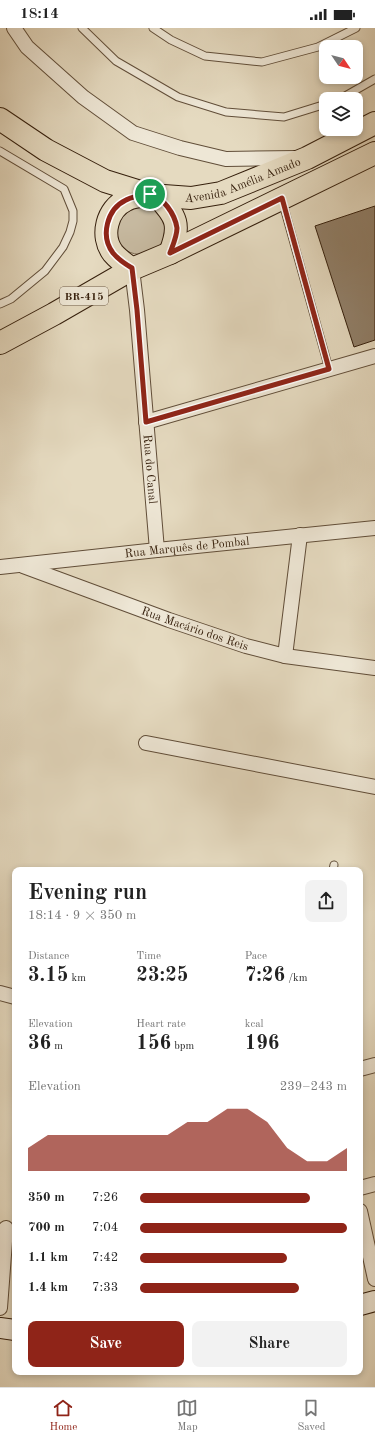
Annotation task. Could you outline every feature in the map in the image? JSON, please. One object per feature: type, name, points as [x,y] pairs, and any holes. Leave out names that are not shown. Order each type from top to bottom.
[{"type":"main road","name":"Avenida Amélia Amado","points":[[0,119],[46,150],[105,181],[154,195],[191,198],[220,192],[307,158],[375,123]]},
{"type":"main road","points":[[170,253],[375,152]]},
{"type":"main road","points":[[132,268],[112,252],[107,241],[106,229],[109,217],[116,207],[125,200],[136,196],[154,195],[168,208],[174,217],[177,228],[175,240],[170,253]]},
{"type":"main road","name":"BR-415","points":[[0,343],[54,314],[132,268],[170,253]]},
{"type":"main road","points":[[363,1305],[375,1301]]},
{"type":"main road","points":[[0,1328],[12,1330]]},
{"type":"street","points":[[14,28],[27,47],[83,97],[133,134],[226,160],[307,158]]},
{"type":"street","name":"Rua do Canal","points":[[132,268],[137,310],[157,550]]},
{"type":"street","points":[[146,422],[375,356]]},
{"type":"street","name":"Rua Marquês de Pombal","points":[[0,567],[375,528]]},
{"type":"street","points":[[285,656],[300,535]]},
{"type":"street","name":"Rua Macário dos Reis","points":[[21,566],[169,620],[246,646],[285,656],[375,668]]},
{"type":"street","points":[[146,744],[375,787]]},
{"type":"street","points":[[0,992],[12,996]]},
{"type":"street","points":[[363,1068],[375,1065]]},
{"type":"street","points":[[363,1187],[375,1184]]},
{"type":"street","points":[[363,1225],[375,1279]]},
{"type":"street","points":[[0,1308],[6,1228]]},
{"type":"lane","points":[[82,28],[116,61],[178,98],[226,112],[284,116],[319,106]]},
{"type":"lane","points":[[153,28],[171,40],[205,56],[262,62],[318,47],[356,28]]},
{"type":"lane","points":[[352,92],[375,79]]},
{"type":"lane","points":[[0,151],[64,189],[73,211],[73,221],[63,247],[44,271],[11,298],[0,304]]},
{"type":"lane","points":[[282,198],[329,369]]},
{"type":"shaded area","points":[[150,204],[166,222],[165,235],[163,241],[158,247],[145,254],[134,254],[123,248],[117,241],[116,228],[119,212]]},
{"type":"building","points":[[375,206],[375,340],[354,347],[315,226]]},
{"type":"route","points":[[150,194],[157,196],[174,217],[177,228],[175,240],[170,253],[282,198],[329,369],[146,422],[132,268],[112,252],[107,241],[106,229],[109,217],[116,207],[125,200],[136,196],[150,194]]}]
